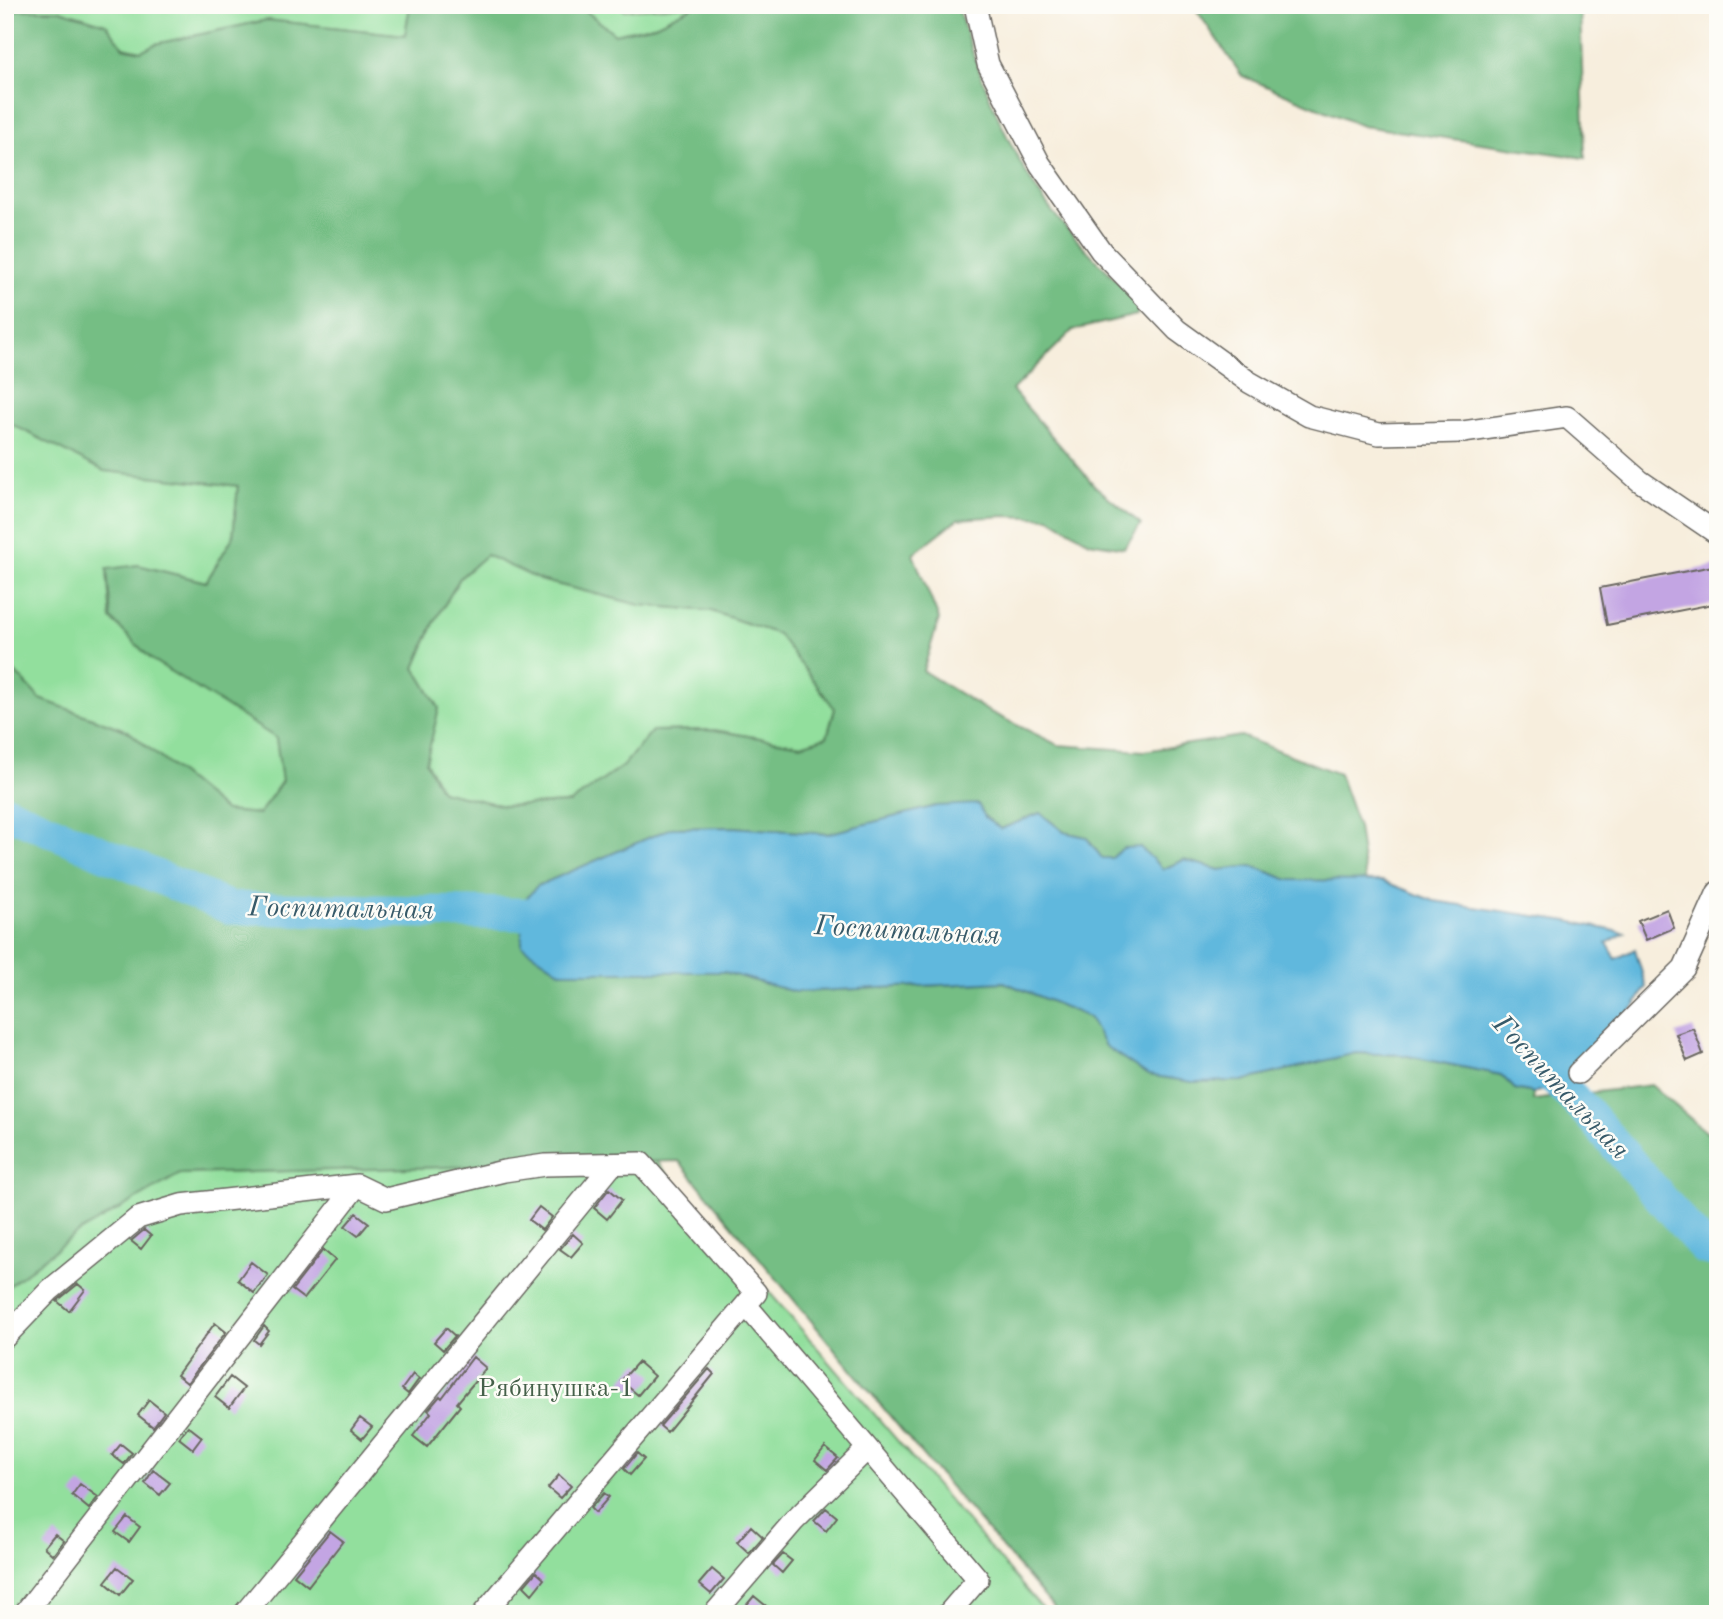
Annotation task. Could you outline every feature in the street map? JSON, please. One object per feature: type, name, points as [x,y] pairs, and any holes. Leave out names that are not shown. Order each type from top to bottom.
[{"type":"street","points":[[975,5],[988,64],[1040,164],[1101,251],[1177,330],[1249,382],[1310,416],[1379,434],[1463,432],[1567,417],[1640,481],[1718,534]]},
{"type":"street","points":[[1578,1073],[1684,968],[1718,892]]},
{"type":"street","points":[[5,1337],[50,1290],[138,1219],[181,1205],[358,1185],[386,1199],[504,1171],[545,1165],[612,1166],[641,1163],[756,1293],[483,1614]]},
{"type":"street","points":[[244,1614],[612,1166]]},
{"type":"street","points":[[24,1614],[358,1185]]},
{"type":"street","points":[[746,1305],[978,1579],[948,1614]]},
{"type":"street","points":[[714,1614],[794,1521],[867,1448]]},
{"type":"green space","points":[[5,5],[410,5],[405,35],[267,20],[156,44],[141,51],[123,47],[106,24],[60,10],[5,10]]},
{"type":"green space","points":[[410,5],[578,5],[615,34],[655,25],[696,5],[957,5],[999,119],[1027,174],[1061,222],[1139,303],[1137,315],[1073,330],[1012,390],[1095,486],[1141,524],[1124,548],[1089,542],[1050,518],[1006,516],[958,519],[913,554],[939,619],[923,671],[988,711],[1058,745],[1144,751],[1241,736],[1339,774],[1358,827],[1366,883],[1289,880],[1252,866],[1220,870],[1184,860],[1163,869],[1102,858],[1086,837],[1064,832],[1040,813],[1001,829],[985,817],[936,806],[827,834],[732,827],[671,828],[537,886],[561,972],[724,972],[795,992],[1004,982],[1089,1017],[1105,1046],[1242,1081],[1355,1053],[1403,1055],[1501,1075],[1515,1089],[1534,1093],[1533,1100],[1651,1085],[1718,1142],[1718,1614],[1059,1614],[913,1444],[679,1161],[180,1174],[74,1235],[5,1289],[5,661],[40,699],[128,731],[225,811],[259,814],[282,781],[276,738],[151,659],[111,619],[107,569],[138,565],[206,582],[233,537],[238,486],[104,471],[5,421],[5,10],[60,10],[106,24],[123,47],[141,51],[155,44],[267,20],[405,35]],"holes":[[[486,555],[540,580],[640,605],[711,611],[778,634],[835,709],[827,737],[801,745],[714,730],[652,731],[623,766],[570,803],[504,806],[441,791],[426,762],[439,708],[415,668],[434,623],[460,578]]]},
{"type":"green space","points":[[578,5],[619,5],[624,10],[696,5],[655,25],[615,34]]},
{"type":"green space","points":[[1193,5],[1580,5],[1585,158],[1362,126],[1242,76]]},
{"type":"green space","points":[[5,421],[175,478],[238,485],[233,537],[206,582],[138,565],[107,570],[111,619],[151,659],[276,738],[282,781],[259,814],[225,811],[128,731],[40,699],[5,661]]},
{"type":"green space","points":[[486,554],[540,580],[640,605],[711,611],[778,634],[835,708],[827,737],[801,745],[714,730],[652,731],[623,766],[570,803],[504,806],[441,791],[426,762],[439,708],[415,668],[434,623],[460,578]]},
{"type":"green space","name":"Рябинушка-1","points":[[656,1161],[1047,1614],[5,1614],[5,1289],[74,1235],[180,1174]]},
{"type":"water","points":[[978,804],[985,817],[1001,829],[1040,813],[1064,832],[1086,837],[1102,858],[1112,858],[1123,848],[1140,847],[1163,869],[1184,860],[1220,870],[1252,866],[1289,880],[1383,881],[1434,901],[1568,921],[1625,933],[1607,943],[1616,959],[1635,949],[1646,987],[1634,1007],[1556,1084],[1534,1093],[1515,1089],[1501,1075],[1403,1055],[1356,1053],[1242,1081],[1192,1082],[1148,1075],[1105,1046],[1089,1017],[1004,982],[795,992],[724,972],[561,972],[522,946],[522,903],[537,886],[671,828],[732,827],[827,834],[936,806]]},
{"type":"building","points":[[1718,565],[1718,603],[1607,625],[1600,588]]},
{"type":"building","points":[[1667,909],[1674,928],[1646,940],[1638,921]]},
{"type":"building","points":[[1693,1028],[1703,1054],[1687,1061],[1676,1034]]},
{"type":"building","points":[[609,1189],[622,1200],[607,1219],[594,1208]]},
{"type":"building","points":[[539,1207],[552,1217],[542,1230],[529,1220]]},
{"type":"building","points":[[356,1213],[369,1223],[358,1236],[345,1226]]},
{"type":"building","points":[[144,1230],[151,1236],[141,1249],[131,1241]]},
{"type":"building","points":[[573,1234],[583,1243],[571,1257],[560,1249]]},
{"type":"building","points":[[323,1250],[335,1260],[304,1299],[292,1290]]},
{"type":"building","points":[[251,1262],[268,1275],[254,1293],[238,1280]]},
{"type":"building","points":[[78,1284],[85,1290],[69,1311],[57,1301]]},
{"type":"building","points":[[215,1323],[226,1332],[187,1383],[177,1375]]},
{"type":"building","points":[[264,1326],[269,1331],[259,1344],[254,1340]]},
{"type":"building","points":[[446,1328],[455,1336],[443,1350],[434,1342]]},
{"type":"building","points":[[473,1357],[486,1368],[457,1403],[460,1406],[427,1447],[413,1436],[431,1413],[428,1410],[440,1396],[442,1398]]},
{"type":"building","points":[[638,1362],[654,1376],[638,1395],[621,1381]]},
{"type":"building","points":[[709,1369],[714,1374],[667,1432],[660,1426]]},
{"type":"building","points":[[413,1374],[419,1379],[408,1394],[402,1389]]},
{"type":"building","points":[[230,1377],[244,1388],[229,1408],[215,1397]]},
{"type":"building","points":[[149,1400],[164,1412],[153,1427],[138,1415]]},
{"type":"building","points":[[360,1418],[372,1427],[362,1439],[351,1430]]},
{"type":"building","points":[[188,1426],[202,1437],[193,1449],[179,1438]]},
{"type":"building","points":[[121,1444],[132,1453],[124,1464],[112,1455]]},
{"type":"building","points":[[825,1447],[838,1458],[827,1470],[815,1460]]},
{"type":"building","points":[[637,1453],[644,1459],[630,1475],[624,1469]]},
{"type":"building","points":[[153,1470],[170,1483],[160,1495],[145,1483]]},
{"type":"building","points":[[559,1475],[571,1486],[560,1498],[548,1488]]},
{"type":"building","points":[[80,1484],[98,1497],[89,1509],[72,1495]]},
{"type":"building","points":[[604,1493],[609,1497],[595,1513],[590,1508]]},
{"type":"building","points":[[826,1508],[837,1517],[826,1531],[814,1521]]},
{"type":"building","points":[[127,1517],[140,1527],[129,1542],[115,1532]]},
{"type":"building","points":[[751,1526],[763,1537],[749,1553],[737,1542]]},
{"type":"building","points":[[330,1531],[343,1541],[308,1586],[294,1575]]},
{"type":"building","points":[[55,1534],[64,1541],[53,1555],[44,1547]]},
{"type":"building","points":[[783,1554],[792,1561],[782,1573],[773,1565]]},
{"type":"building","points":[[117,1567],[133,1579],[120,1595],[105,1582]]},
{"type":"building","points":[[712,1569],[724,1579],[711,1594],[699,1584]]},
{"type":"building","points":[[536,1572],[544,1579],[532,1594],[524,1586]]},
{"type":"building","points":[[754,1596],[776,1614],[739,1614]]},
{"type":"waterway","name":"Госпитальная","points":[[5,811],[230,908],[567,915]]},
{"type":"waterway","name":"Госпитальная","points":[[1525,1050],[1586,1111],[1704,1248],[1718,1251]]}]
